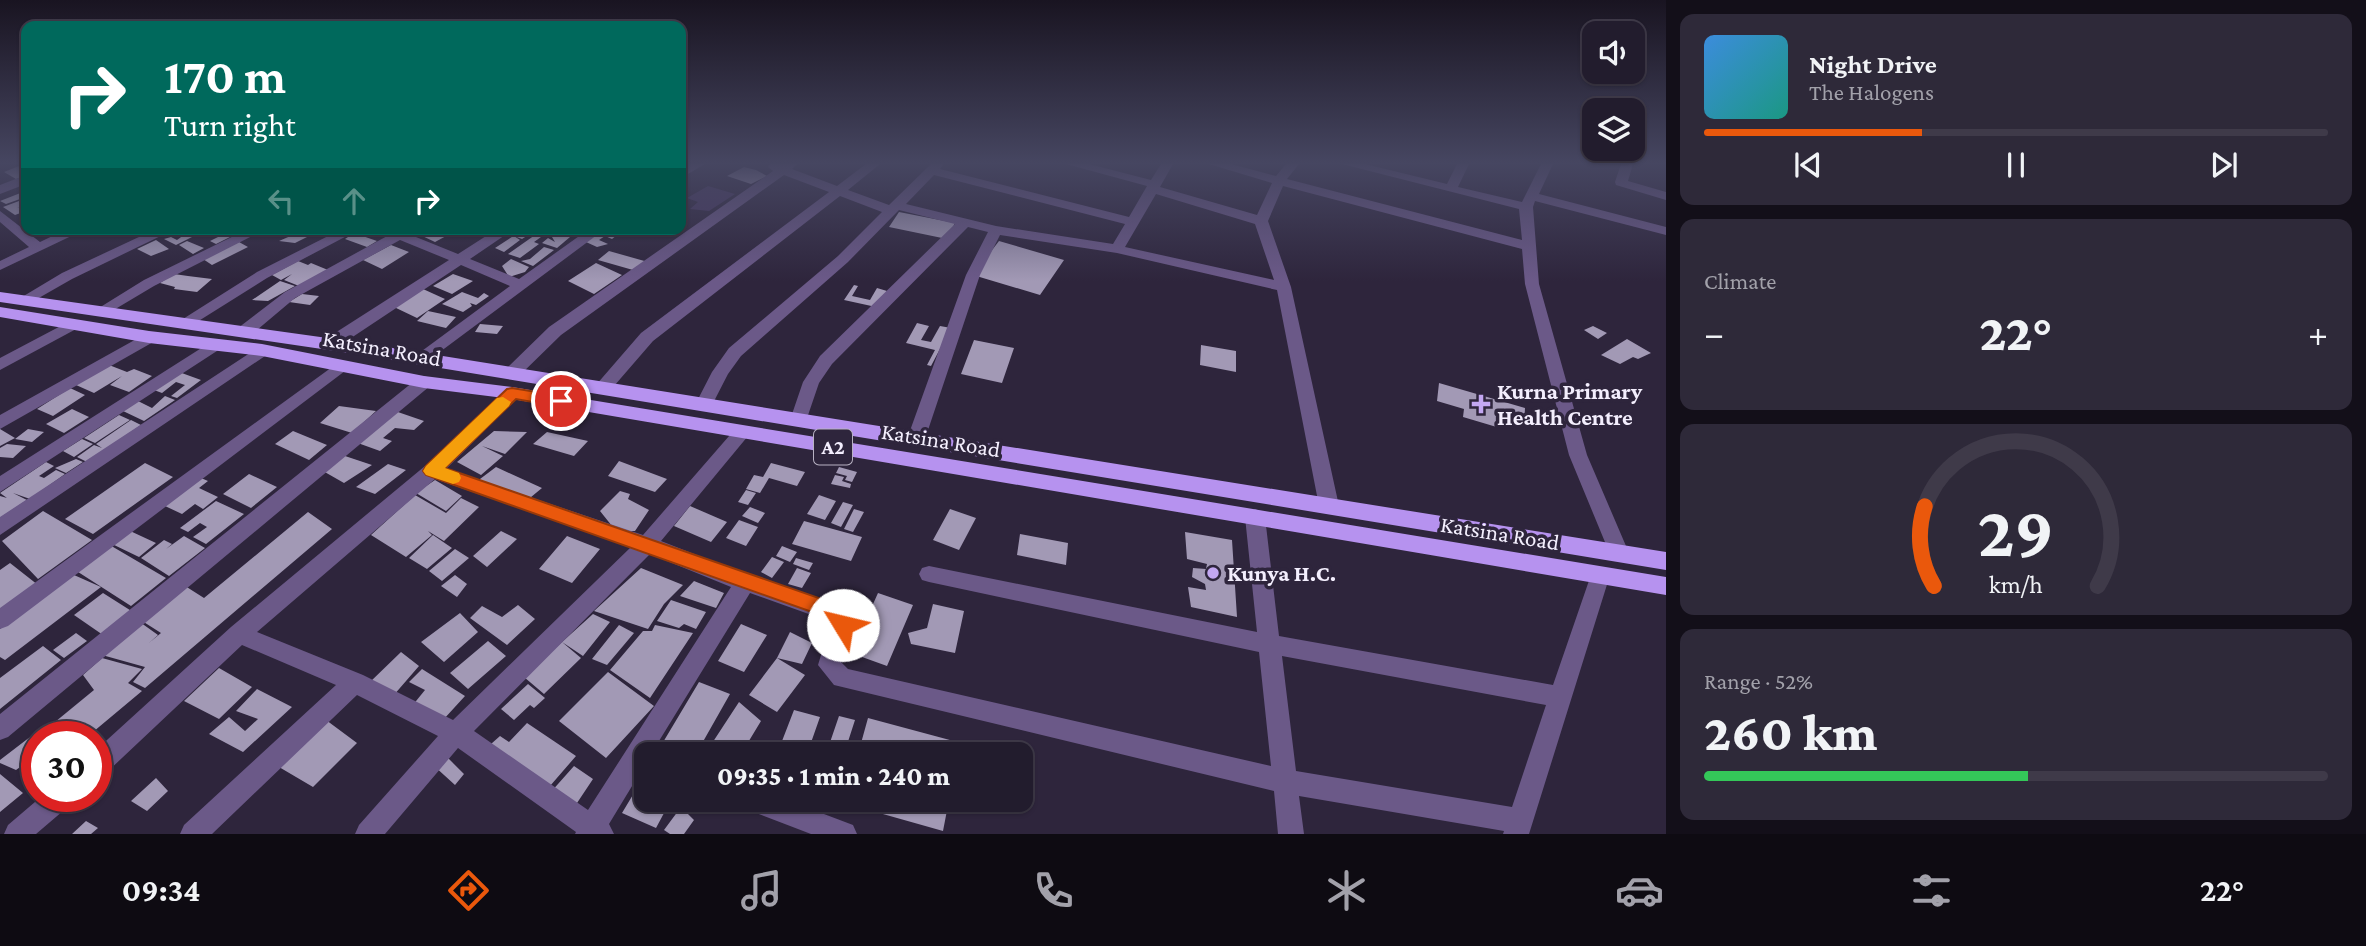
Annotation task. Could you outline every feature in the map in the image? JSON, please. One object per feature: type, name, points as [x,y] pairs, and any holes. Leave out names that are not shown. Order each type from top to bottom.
[{"type":"highway","name":"Katsina Road","points":[[0,297],[419,359],[512,383],[742,432],[1666,586]]},
{"type":"highway","name":"Katsina Road","points":[[0,313],[149,337],[262,351],[424,382],[512,383],[602,389],[1666,561]]},
{"type":"street","points":[[112,751],[239,634],[432,471],[555,331],[730,203]]},
{"type":"street","points":[[602,389],[647,337],[824,203]]},
{"type":"street","points":[[875,203],[996,230],[1116,249],[1284,287]]},
{"type":"street","points":[[704,405],[734,352],[901,203]]},
{"type":"street","points":[[1063,203],[1133,222]]},
{"type":"street","points":[[1116,249],[1144,203]]},
{"type":"street","points":[[1207,203],[1261,220]]},
{"type":"street","points":[[1269,203],[1261,220],[1284,287],[1329,506]]},
{"type":"street","points":[[1363,203],[1529,246]]},
{"type":"street","points":[[1529,203],[1532,284],[1544,336],[1578,455],[1619,553]]},
{"type":"street","points":[[1533,203],[1666,231]]},
{"type":"street","points":[[799,420],[811,382],[821,365],[964,222]]},
{"type":"street","points":[[916,439],[973,275],[996,230]]},
{"type":"street","points":[[27,235],[38,248]]},
{"type":"street","points":[[0,266],[66,235]]},
{"type":"street","points":[[25,300],[156,235]]},
{"type":"street","points":[[102,311],[149,283],[247,235]]},
{"type":"street","points":[[183,324],[262,275],[341,235]]},
{"type":"street","points":[[244,332],[290,295],[400,235]]},
{"type":"street","points":[[411,235],[457,260],[518,284]]},
{"type":"street","points":[[330,344],[497,235]]},
{"type":"street","points":[[419,359],[518,284],[589,235]]},
{"type":"street","points":[[0,365],[72,325]]},
{"type":"street","points":[[0,423],[149,337]]},
{"type":"street","points":[[0,485],[214,345]]},
{"type":"street","points":[[0,527],[262,351]]},
{"type":"street","points":[[0,620],[339,367]]},
{"type":"street","points":[[0,729],[424,382]]},
{"type":"street","points":[[368,834],[456,733],[647,544],[742,432]]},
{"type":"street","points":[[432,471],[647,544],[746,583],[832,611],[841,617],[843,625],[830,651],[829,665],[842,678],[1283,781],[1519,827],[1600,575]]},
{"type":"street","points":[[1255,517],[1291,834]]},
{"type":"street","points":[[929,574],[1268,644],[1559,697]]},
{"type":"street","points":[[239,634],[355,682],[456,733],[594,832],[746,583]]},
{"type":"street","points":[[193,834],[355,682]]},
{"type":"street","points":[[17,834],[42,812]]},
{"type":"street","points":[[786,812],[844,834]]},
{"type":"shaded area","points":[[697,203],[721,203],[709,211],[690,209]]},
{"type":"building","points":[[21,203],[21,207],[17,208],[21,207],[21,213],[15,215],[3,207]]},
{"type":"building","points":[[899,212],[955,223],[947,239],[889,227]]},
{"type":"building","points":[[184,235],[194,236],[176,245],[164,239],[171,237],[177,240]]},
{"type":"building","points":[[222,235],[234,235],[216,244],[210,241]]},
{"type":"building","points":[[293,235],[311,235],[295,243],[279,241]]},
{"type":"building","points":[[351,235],[360,235],[377,241],[367,247],[345,239]]},
{"type":"building","points":[[420,235],[448,235],[435,242]]},
{"type":"building","points":[[515,235],[528,235],[522,239],[514,236],[520,240],[504,252],[495,248]]},
{"type":"building","points":[[535,235],[541,237],[534,242],[539,244],[520,258],[508,254]]},
{"type":"building","points":[[596,235],[617,235],[612,239],[605,236],[599,240],[608,244],[597,247],[586,242]]},
{"type":"building","points":[[552,237],[570,237],[557,248],[542,243],[548,238],[555,242]]},
{"type":"building","points":[[156,240],[169,249],[151,256],[137,249]]},
{"type":"building","points":[[187,241],[204,248],[193,254],[179,245]]},
{"type":"building","points":[[999,241],[1064,260],[1040,295],[973,275]]},
{"type":"building","points":[[239,242],[248,247],[212,265],[203,259]]},
{"type":"building","points":[[391,245],[409,252],[382,269],[363,260]]},
{"type":"building","points":[[544,247],[554,250],[533,266],[521,261],[530,259]]},
{"type":"building","points":[[609,251],[648,262],[633,270],[598,260]]},
{"type":"building","points":[[511,259],[529,267],[525,272],[509,277],[502,266]]},
{"type":"building","points":[[298,261],[328,270],[299,286],[284,280],[292,274],[281,280],[272,275]]},
{"type":"building","points":[[596,263],[622,275],[594,294],[568,281]]},
{"type":"building","points":[[174,274],[212,279],[197,292],[174,289],[175,287],[160,283]]},
{"type":"building","points":[[453,274],[473,281],[452,294],[433,286]]},
{"type":"building","points":[[280,281],[295,286],[268,301],[252,300]]},
{"type":"building","points":[[854,285],[858,286],[852,296],[870,300],[877,288],[887,291],[876,307],[844,300]]},
{"type":"building","points":[[423,289],[445,299],[417,318],[394,307]]},
{"type":"building","points":[[462,292],[478,298],[484,293],[489,296],[476,305],[470,303],[472,306],[463,312],[442,304]]},
{"type":"building","points":[[302,294],[319,296],[310,305],[289,302]]},
{"type":"building","points":[[428,311],[456,317],[446,328],[417,321]]},
{"type":"building","points":[[917,323],[929,326],[921,340],[931,342],[940,326],[951,328],[931,366],[927,365],[935,350],[906,343]]},
{"type":"building","points":[[480,324],[503,326],[497,334],[475,332]]},
{"type":"building","points":[[1593,326],[1607,333],[1598,339],[1584,330]]},
{"type":"building","points":[[1627,339],[1651,353],[1638,359],[1633,357],[1620,364],[1601,355]]},
{"type":"building","points":[[974,340],[1014,348],[1002,383],[961,374]]},
{"type":"building","points":[[1201,345],[1236,351],[1236,372],[1200,365]]},
{"type":"building","points":[[109,365],[127,372],[134,369],[152,376],[129,392],[110,385],[122,376],[94,393],[76,385]]},
{"type":"building","points":[[179,372],[201,380],[177,398],[171,396],[185,385],[176,382],[162,393],[154,390]]},
{"type":"building","name":"Kurna Primary Health Centre","points":[[1439,383],[1525,408],[1524,426],[1500,419],[1500,428],[1463,417],[1464,409],[1437,401]]},
{"type":"building","points":[[70,388],[85,395],[53,416],[37,409]]},
{"type":"building","points":[[165,396],[175,400],[144,421],[123,411],[138,401],[152,408]]},
{"type":"building","points":[[339,406],[376,411],[352,433],[320,423]]},
{"type":"building","points":[[72,409],[89,417],[64,433],[46,424]]},
{"type":"building","points":[[392,410],[424,421],[414,430],[395,428],[383,438],[392,441],[380,451],[355,442]]},
{"type":"building","points":[[119,415],[130,420],[95,443],[84,438]]},
{"type":"building","points":[[131,420],[141,425],[87,462],[77,457],[94,445],[102,448],[96,444]]},
{"type":"building","points":[[0,429],[15,438],[0,446]]},
{"type":"building","points":[[28,429],[44,432],[32,442],[15,439]]},
{"type":"building","points":[[293,431],[327,445],[309,460],[275,444]]},
{"type":"building","points":[[494,431],[527,432],[505,454],[482,446],[503,456],[481,475],[457,462]]},
{"type":"building","points":[[547,432],[588,441],[574,456],[533,444]]},
{"type":"building","points":[[82,439],[93,444],[74,457],[63,451]]},
{"type":"building","points":[[7,444],[26,446],[13,458],[0,457],[0,448]]},
{"type":"building","points":[[342,455],[372,465],[344,483],[323,471]]},
{"type":"building","points":[[76,459],[83,462],[66,473],[55,468]]},
{"type":"building","points":[[619,461],[667,479],[655,492],[608,476]]},
{"type":"building","points":[[46,462],[54,466],[39,476],[44,478],[56,470],[65,474],[30,499],[13,493],[27,500],[0,518],[0,496],[7,498],[0,493]]},
{"type":"building","points":[[145,463],[173,477],[93,534],[65,519]]},
{"type":"building","points":[[771,463],[805,472],[797,486],[769,478],[760,493],[746,489],[754,475],[763,477]]},
{"type":"building","points":[[388,464],[406,470],[375,494],[356,487]]},
{"type":"building","points":[[496,467],[542,488],[525,502],[476,482]]},
{"type":"building","points":[[839,467],[857,472],[852,482],[845,480],[847,476],[836,473]]},
{"type":"building","points":[[249,474],[277,487],[251,508],[223,494]]},
{"type":"building","points":[[835,475],[844,477],[842,481],[851,484],[850,488],[831,484]]},
{"type":"building","points":[[201,478],[208,481],[199,488],[218,497],[203,509],[195,504],[182,514],[165,506]]},
{"type":"building","points":[[435,480],[462,496],[446,511],[416,493]]},
{"type":"building","points":[[746,490],[756,493],[748,505],[738,502]]},
{"type":"building","points":[[620,491],[630,494],[628,499],[649,510],[635,531],[616,531],[600,511]]},
{"type":"building","points":[[415,495],[446,513],[461,498],[479,507],[444,541],[428,531],[432,535],[406,557],[371,535]]},
{"type":"building","points":[[819,495],[836,501],[825,520],[807,514]]},
{"type":"building","points":[[216,501],[244,514],[206,544],[193,537],[207,527],[200,523],[188,532],[180,528]]},
{"type":"building","points":[[843,502],[853,505],[841,527],[831,523]]},
{"type":"building","points":[[690,506],[727,522],[711,542],[674,526]]},
{"type":"building","points":[[750,507],[765,513],[758,523],[742,516]]},
{"type":"building","points":[[854,509],[864,512],[853,532],[844,529]]},
{"type":"building","points":[[950,509],[976,518],[959,550],[933,540]]},
{"type":"building","points":[[43,511],[92,540],[38,579],[2,541]]},
{"type":"building","points":[[308,512],[332,529],[145,688],[133,682],[145,667],[102,655],[137,620],[158,635],[149,643],[161,633],[139,619],[182,584],[204,598]]},
{"type":"building","points":[[739,520],[758,527],[746,546],[726,538]]},
{"type":"building","points":[[804,521],[862,537],[851,561],[792,544]]},
{"type":"building","points":[[128,530],[156,543],[139,557],[110,543]]},
{"type":"building","points":[[501,531],[517,539],[487,567],[473,556]]},
{"type":"building","name":"Kunya H.C.","points":[[1185,532],[1232,540],[1237,617],[1191,607],[1188,587],[1206,590],[1205,584],[1192,577],[1193,568],[1206,569],[1207,564],[1187,559]]},
{"type":"building","points":[[1020,534],[1068,543],[1066,565],[1017,555]]},
{"type":"building","points":[[433,535],[452,548],[427,569],[409,558]]},
{"type":"building","points":[[184,536],[205,548],[169,576],[141,558],[164,540],[172,544],[166,549]]},
{"type":"building","points":[[567,536],[600,549],[572,583],[539,569]]},
{"type":"building","points":[[108,544],[166,578],[131,606],[75,570]]},
{"type":"building","points":[[782,546],[797,552],[790,562],[776,556]]},
{"type":"building","points":[[455,549],[469,558],[442,581],[429,571]]},
{"type":"building","points":[[772,557],[784,562],[772,578],[761,572]]},
{"type":"building","points":[[796,558],[813,563],[809,570],[793,564]]},
{"type":"building","points":[[10,563],[38,585],[0,610],[0,570]]},
{"type":"building","points":[[641,568],[683,585],[664,604],[648,629],[594,611]]},
{"type":"building","points":[[797,568],[811,573],[802,588],[788,584]]},
{"type":"building","points":[[74,575],[101,587],[5,660],[0,657],[0,629]]},
{"type":"building","points":[[455,575],[467,584],[457,597],[441,586]]},
{"type":"building","points":[[694,581],[724,593],[716,608],[680,596]]},
{"type":"building","points":[[103,593],[133,612],[103,635],[74,615]]},
{"type":"building","points":[[878,593],[913,605],[887,666],[851,653]]},
{"type":"building","points":[[671,600],[706,612],[696,629],[684,624],[679,628],[657,621]]},
{"type":"building","points":[[933,604],[964,611],[955,653],[911,644],[908,633],[927,628]]},
{"type":"building","points":[[518,605],[535,619],[507,645],[470,618],[482,606],[502,617]]},
{"type":"building","points":[[460,613],[478,632],[444,662],[421,642]]},
{"type":"building","points":[[593,614],[610,622],[583,656],[562,642]]},
{"type":"building","points":[[741,624],[767,635],[744,672],[718,661]]},
{"type":"building","points":[[619,625],[634,633],[607,665],[592,659]]},
{"type":"building","points":[[655,625],[693,633],[650,698],[610,670],[643,631],[652,631]]},
{"type":"building","points":[[790,632],[812,643],[802,664],[777,658]]},
{"type":"building","points":[[76,633],[87,641],[64,658],[53,650]]},
{"type":"building","points":[[488,641],[506,656],[468,689],[450,673]]},
{"type":"building","points":[[562,642],[581,658],[544,694],[524,677]]},
{"type":"building","points":[[43,646],[61,660],[0,709],[0,678]]},
{"type":"building","points":[[401,652],[419,666],[393,696],[368,684]]},
{"type":"building","points":[[102,658],[142,669],[128,683],[142,691],[106,721],[56,721],[94,690],[83,675]]},
{"type":"building","points":[[777,658],[805,675],[777,712],[749,695]]},
{"type":"building","points":[[219,668],[252,687],[219,719],[184,701]]},
{"type":"building","points":[[422,669],[465,696],[443,720],[412,706],[425,690],[409,682]]},
{"type":"building","points":[[608,672],[654,706],[606,758],[559,721]]},
{"type":"building","points":[[699,682],[730,694],[703,742],[663,742]]},
{"type":"building","points":[[528,684],[545,698],[534,708],[530,705],[514,720],[501,709]]},
{"type":"building","points":[[257,689],[292,707],[243,752],[209,734],[229,717],[245,731],[258,719],[236,711]]},
{"type":"building","points":[[739,702],[761,721],[748,742],[713,742]]},
{"type":"building","points":[[794,710],[820,717],[811,742],[782,742]]},
{"type":"building","points":[[839,716],[855,720],[848,742],[830,742]]},
{"type":"building","points":[[868,718],[957,742],[861,742]]},
{"type":"building","points":[[326,720],[357,743],[313,787],[279,767]]},
{"type":"building","points":[[527,723],[576,756],[550,786],[491,744],[500,736],[509,742]]},
{"type":"building","points":[[21,744],[21,766],[16,770],[0,763],[0,760]]},
{"type":"building","points":[[446,756],[464,774],[455,785],[433,765]]},
{"type":"building","points":[[574,766],[593,779],[573,809],[550,793]]},
{"type":"building","points":[[0,774],[21,791],[21,795],[0,812]]},
{"type":"building","points":[[156,778],[168,791],[147,811],[131,801]]},
{"type":"building","points":[[634,793],[634,812],[665,812],[656,828],[622,813]]},
{"type":"building","points":[[677,812],[686,812],[694,820],[684,834],[670,834],[664,830]]},
{"type":"building","points":[[876,812],[947,812],[943,831]]},
{"type":"building","points":[[86,821],[98,828],[91,834],[72,834]]},
{"type":"slow traffic","points":[[453,478],[432,471],[503,402]]},
{"type":"place","name":"Kurna Primary Health Centre","points":[[1481,404]]},
{"type":"place","name":"Kunya H.C.","points":[[1213,573]]},
{"type":"route","points":[[561,401],[512,393],[432,471],[647,544],[682,560],[832,611],[841,617],[843,625]]}]
